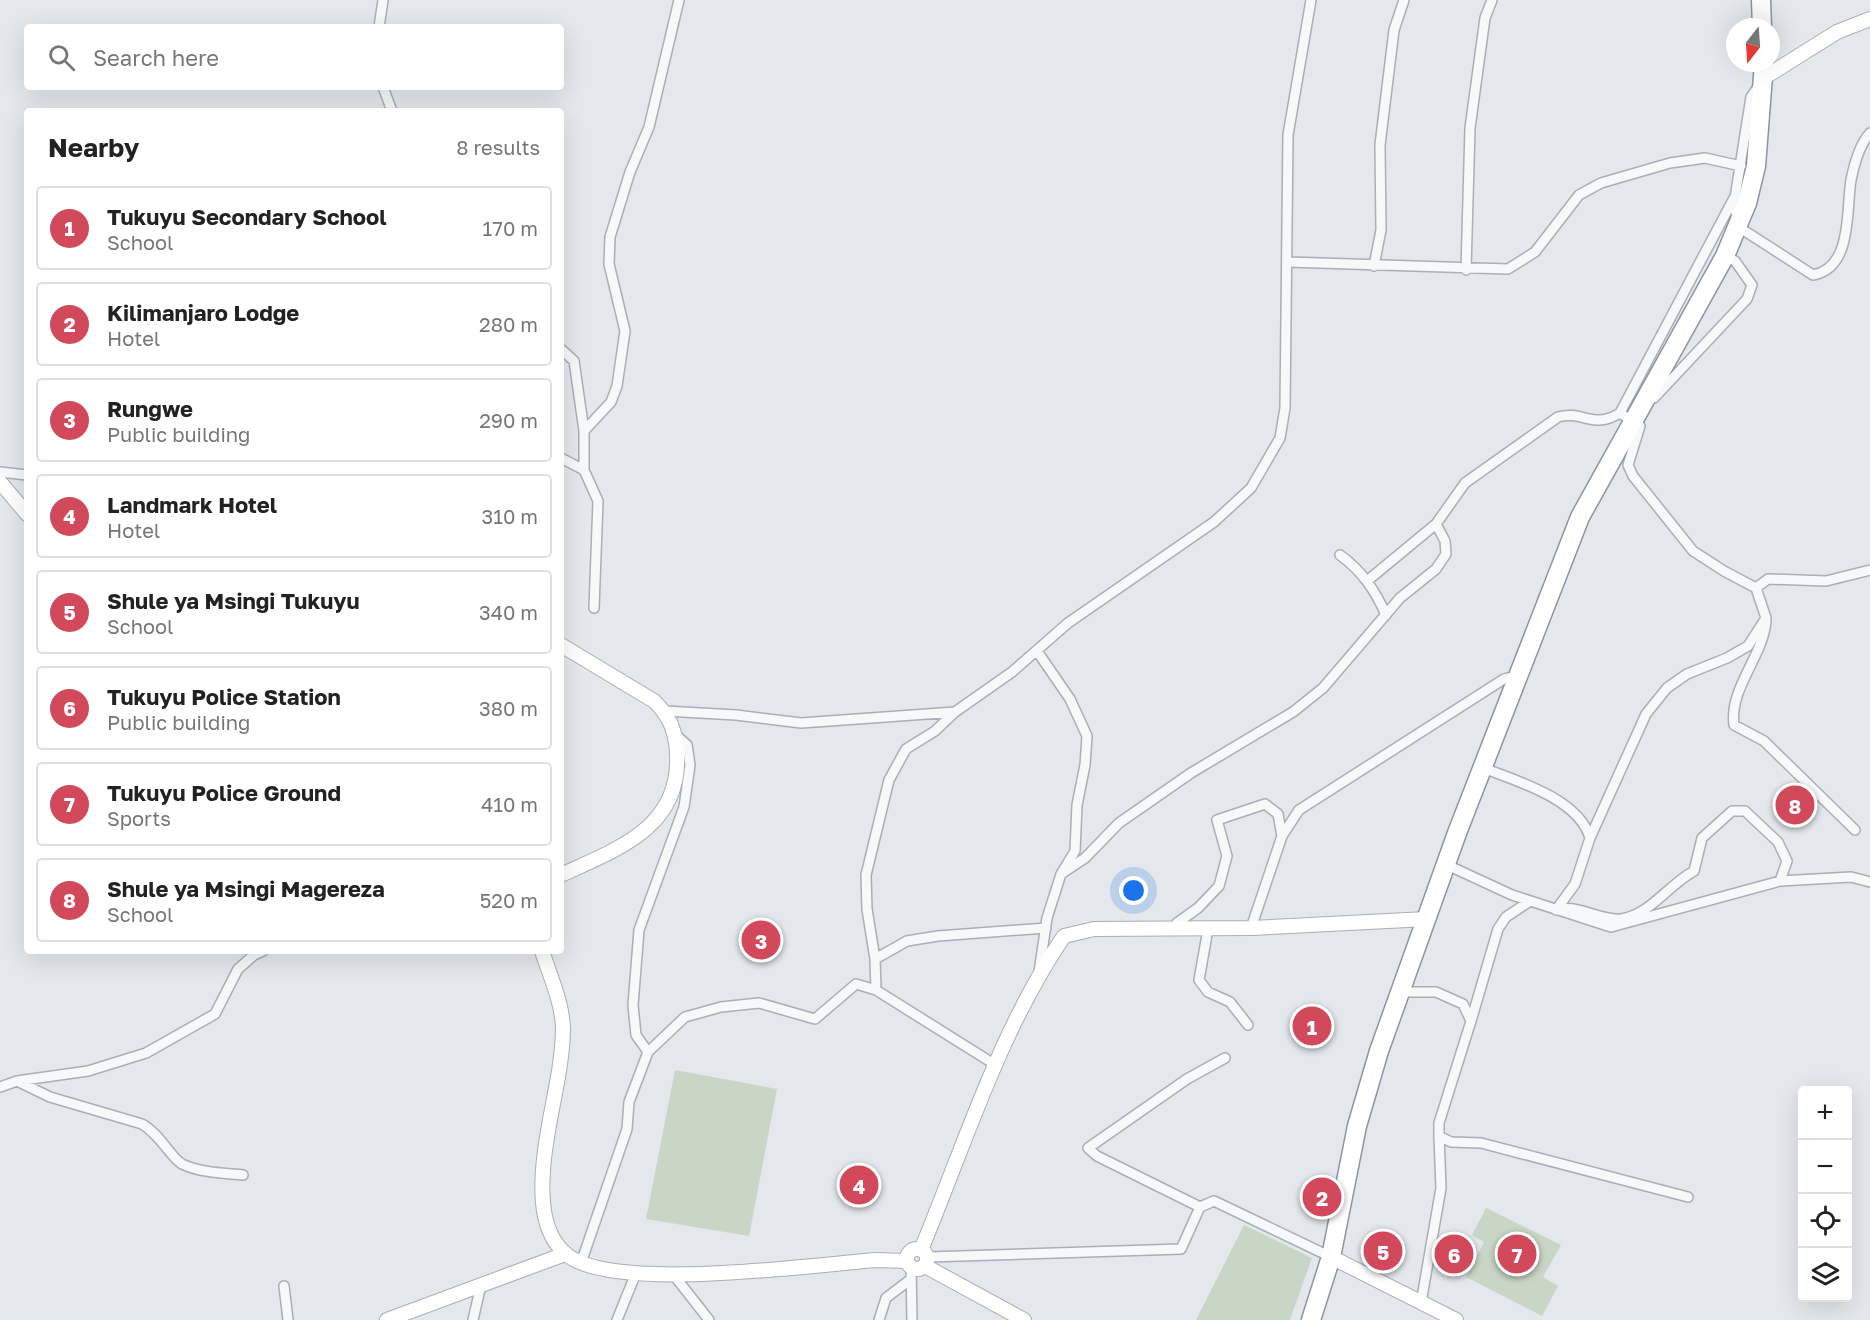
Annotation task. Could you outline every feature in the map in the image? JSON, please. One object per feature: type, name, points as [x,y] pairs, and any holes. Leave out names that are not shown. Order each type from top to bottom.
[{"type":"highway","points":[[1761,0],[1762,18]]},
{"type":"highway","points":[[1311,1320],[1331,1257],[1357,1126],[1445,864],[1580,517],[1626,417],[1651,395],[1695,292],[1725,256],[1756,166],[1764,72]]},
{"type":"main road","points":[[1780,62],[1837,32],[1870,19]]},
{"type":"main road","points":[[0,482],[24,510]]},
{"type":"main road","points":[[564,647],[654,701],[665,711],[676,735],[676,781],[668,805],[649,828],[625,845],[564,874]]},
{"type":"main road","points":[[543,954],[563,1030],[543,1168],[543,1209],[553,1238],[565,1254],[580,1263],[636,1273],[673,1274],[876,1260],[917,1270],[925,1258],[994,1064],[1039,974],[1064,936],[1094,929],[1251,928],[1427,918]]},
{"type":"main road","points":[[387,1320],[565,1254]]},
{"type":"main road","points":[[1331,1257],[1456,1320]]},
{"type":"main road","points":[[925,1258],[1024,1320]]},
{"type":"street","points":[[379,24],[383,0]]},
{"type":"street","points":[[584,431],[611,402],[617,386],[625,331],[609,264],[610,237],[630,172],[649,127],[680,0]]},
{"type":"street","points":[[876,990],[875,959],[867,909],[866,875],[889,780],[906,749],[935,731],[955,712],[1012,672],[1068,623],[1214,522],[1251,488],[1280,438],[1285,408],[1288,135],[1311,0]]},
{"type":"street","points":[[1374,266],[1381,230],[1380,145],[1394,30],[1404,0]]},
{"type":"street","points":[[1466,270],[1470,128],[1485,18],[1492,0]]},
{"type":"street","points":[[1367,581],[1436,524],[1465,483],[1558,417],[1571,414],[1594,422],[1626,417],[1663,329],[1695,292],[1735,198],[1751,97],[1763,72]]},
{"type":"street","points":[[384,90],[391,108]]},
{"type":"street","points":[[1735,198],[1737,226],[1813,274],[1824,273],[1833,264],[1847,233],[1851,179],[1864,140],[1870,133]]},
{"type":"street","points":[[1288,262],[1466,270],[1508,269],[1535,252],[1579,195],[1601,183],[1670,163],[1705,159],[1741,166]]},
{"type":"street","points":[[1725,256],[1735,261],[1752,285],[1747,299],[1651,395],[1636,434],[1628,465],[1633,476],[1694,551],[1724,571],[1756,588],[1766,618],[1765,637],[1732,709],[1734,725],[1764,741],[1855,830]]},
{"type":"street","points":[[564,352],[574,361],[584,431],[584,470],[598,501],[594,609]]},
{"type":"street","points":[[564,460],[584,470]]},
{"type":"street","points":[[0,472],[24,475]]},
{"type":"street","points":[[1061,874],[1085,858],[1119,823],[1191,773],[1293,712],[1323,688],[1400,598],[1436,569],[1446,554],[1445,541],[1436,524]]},
{"type":"street","points":[[1340,555],[1358,568],[1386,615]]},
{"type":"street","points":[[1756,588],[1768,579],[1826,581],[1870,570]]},
{"type":"street","points":[[1556,910],[1575,884],[1590,838],[1646,714],[1667,688],[1687,674],[1727,658],[1748,646],[1766,618]]},
{"type":"street","points":[[1037,651],[1070,699],[1087,736],[1085,765],[1077,805],[1076,850],[1061,874],[1046,928],[1039,974]]},
{"type":"street","points":[[1251,928],[1282,836],[1299,810],[1504,679],[1520,675]]},
{"type":"street","points":[[665,711],[736,715],[801,723],[955,712]]},
{"type":"street","points":[[648,1052],[636,1035],[633,1005],[639,930],[684,807],[690,765],[687,745],[676,735]]},
{"type":"street","points":[[1483,768],[1535,788],[1580,817],[1590,838]]},
{"type":"street","points":[[1174,929],[1177,923],[1198,908],[1219,886],[1227,855],[1217,820],[1265,804],[1278,814],[1282,836]]},
{"type":"street","points":[[1556,910],[1569,908],[1597,916],[1621,919],[1646,910],[1676,881],[1694,871],[1702,838],[1732,811],[1745,811],[1778,842],[1787,861],[1780,881]]},
{"type":"street","points":[[1445,864],[1530,901],[1611,927],[1780,881],[1851,877],[1870,882]]},
{"type":"street","points":[[1421,1303],[1441,1188],[1439,1123],[1498,929],[1506,917],[1530,901]]},
{"type":"street","points":[[875,959],[907,941],[938,936],[1046,928]]},
{"type":"street","points":[[1208,928],[1199,980],[1208,992],[1230,1002],[1248,1025]]},
{"type":"street","points":[[0,1087],[17,1081],[88,1071],[146,1053],[215,1014],[238,969],[256,954]]},
{"type":"street","points":[[580,1263],[627,1129],[629,1102],[648,1052],[685,1017],[721,1007],[759,1003],[815,1019],[856,984],[876,990],[994,1064]]},
{"type":"street","points":[[1401,992],[1436,992],[1463,1004],[1471,1021]]},
{"type":"street","points":[[1200,1207],[1097,1156],[1088,1148],[1187,1079],[1225,1058]]},
{"type":"street","points":[[17,1081],[50,1097],[142,1124],[156,1132],[181,1163],[217,1173],[243,1175]]},
{"type":"street","points":[[1439,1136],[1451,1142],[1492,1146],[1688,1197]]},
{"type":"street","points":[[925,1258],[1181,1250],[1200,1207],[1214,1201],[1331,1257]]},
{"type":"street","points":[[879,1320],[886,1298],[910,1269]]},
{"type":"street","points":[[910,1269],[912,1320]]},
{"type":"street","points":[[617,1320],[636,1273]]},
{"type":"street","points":[[673,1274],[709,1320]]},
{"type":"street","points":[[473,1320],[481,1285]]},
{"type":"street","points":[[284,1286],[288,1320]]},
{"type":"green space","points":[[675,1070],[777,1089],[749,1236],[646,1219]]},
{"type":"green space","points":[[1486,1208],[1561,1245],[1543,1277],[1558,1286],[1542,1316],[1466,1277],[1484,1242],[1472,1235]]},
{"type":"green space","points":[[1244,1225],[1312,1258],[1290,1320],[1196,1320]]},
{"type":"place","name":"Shule ya Msingi Magereza","points":[[1795,805]]},
{"type":"place","name":"Rungwe","points":[[761,940]]},
{"type":"place","name":"Tukuyu Secondary School","points":[[1312,1026]]},
{"type":"place","name":"Landmark Hotel","points":[[859,1185]]},
{"type":"place","name":"Kilimanjaro Lodge","points":[[1322,1197]]},
{"type":"place","name":"Shule ya Msingi Tukuyu","points":[[1383,1251]]},
{"type":"place","name":"Tukuyu Police Station","points":[[1454,1254]]},
{"type":"place","name":"Tukuyu Police Ground","points":[[1517,1254]]}]
